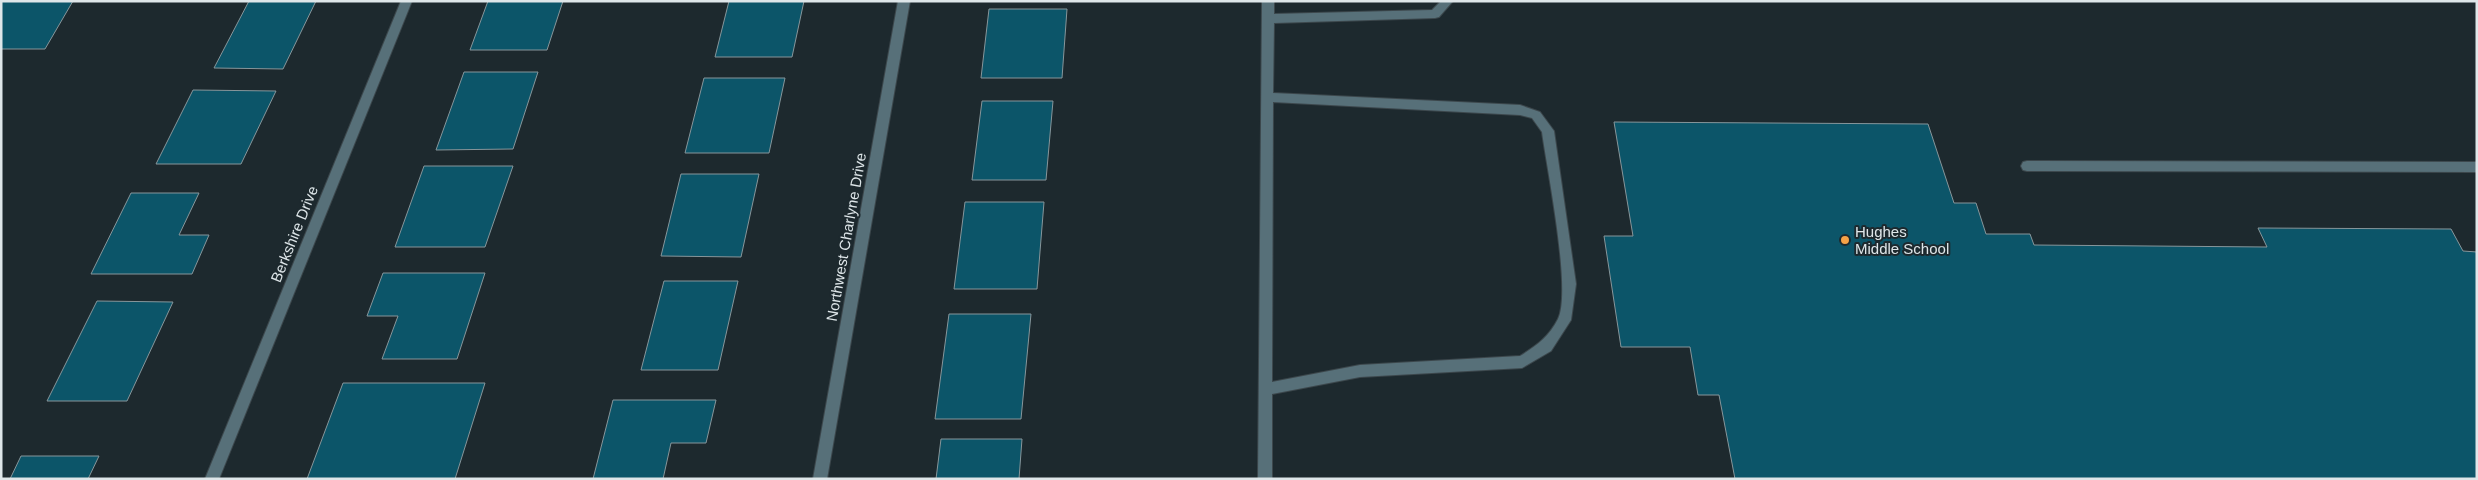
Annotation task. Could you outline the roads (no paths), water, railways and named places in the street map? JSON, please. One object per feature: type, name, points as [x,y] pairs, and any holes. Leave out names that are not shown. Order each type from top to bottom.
[{"type":"street","name":"Berkshire Drive","points":[[212,479],[407,1]]},
{"type":"street","name":"Northwest Charlyne Drive","points":[[820,479],[904,1]]},
{"type":"street","points":[[1265,479],[1268,1]]},
{"type":"street","points":[[1268,19],[1435,14],[1448,1]]},
{"type":"street","points":[[1265,389],[1360,371],[1522,362],[1546,347],[1565,320],[1570,284],[1548,131],[1536,115],[1520,110],[1268,97]]},
{"type":"street","points":[[2027,166],[2477,168]]},
{"type":"place","name":"Hughes Middle School","points":[[1845,240]]}]
